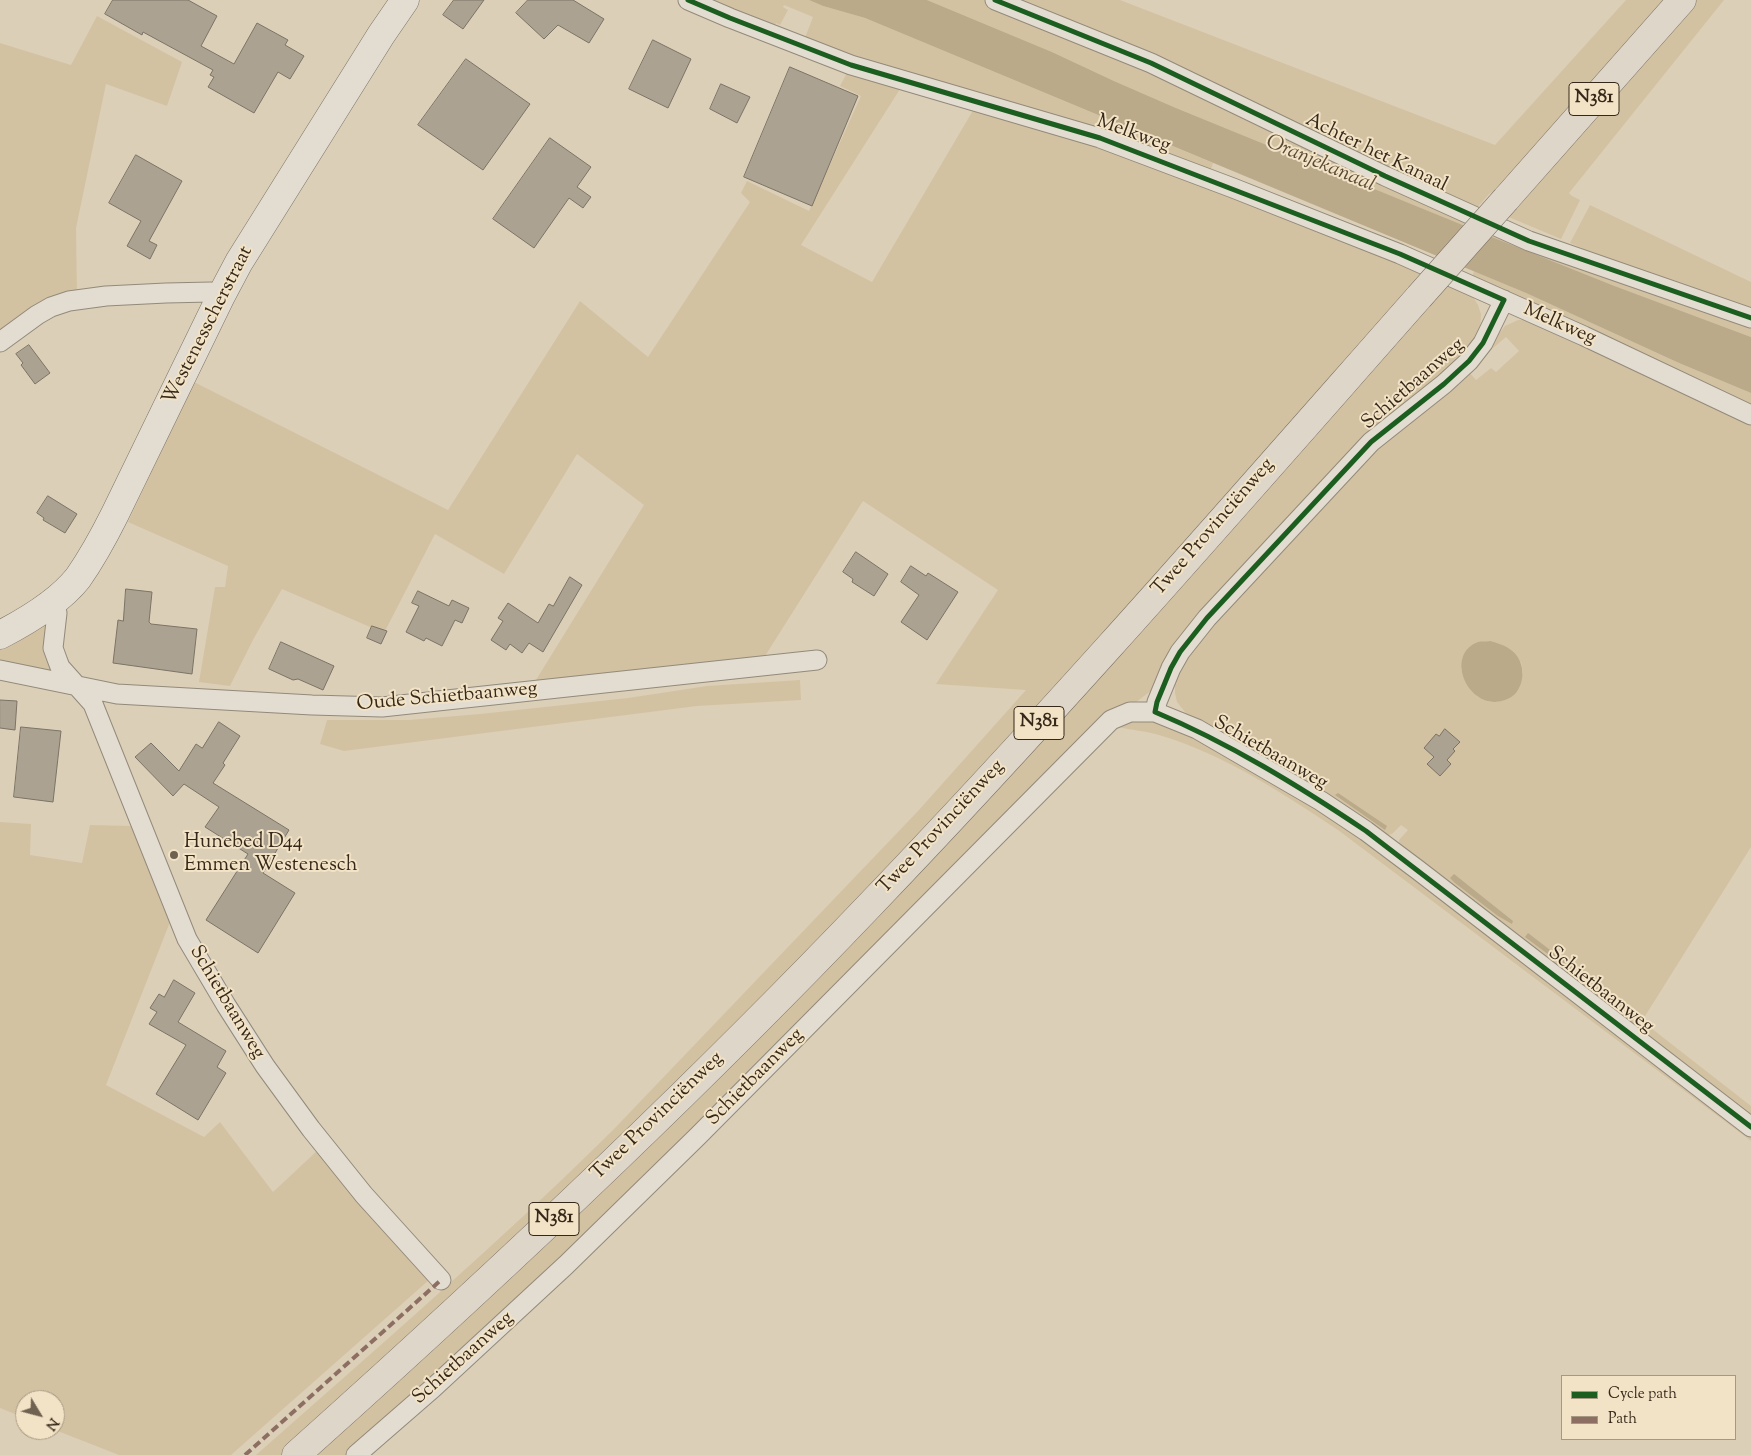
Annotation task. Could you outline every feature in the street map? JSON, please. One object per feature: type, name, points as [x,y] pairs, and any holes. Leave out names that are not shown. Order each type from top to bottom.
[{"type":"main road","name":"Twee Provinciënweg","points":[[296,1455],[546,1226],[754,1023],[862,914],[1097,661],[1682,0]]},
{"type":"street","name":"Westenesscherstraat","points":[[0,635],[26,622],[54,601],[77,579],[115,514],[220,296],[239,262],[381,35],[405,0]]},
{"type":"street","name":"Melkweg","points":[[688,0],[851,65],[1100,138],[1400,254],[1584,336],[1751,415]]},
{"type":"street","name":"Achter het Kanaal","points":[[995,0],[1150,63],[1385,176],[1528,241],[1751,318]]},
{"type":"street","points":[[0,342],[37,314],[69,301],[106,296],[166,293],[211,292],[220,296]]},
{"type":"street","name":"Schietbaanweg","points":[[1155,712],[1157,702],[1171,668],[1180,652],[1207,618],[1371,442],[1444,384],[1468,361],[1483,343],[1504,300]]},
{"type":"street","points":[[54,601],[57,613],[53,648],[60,667],[77,686]]},
{"type":"street","name":"Oude Schietbaanweg","points":[[0,670],[117,694],[312,706],[382,707],[817,660]]},
{"type":"street","name":"Schietbaanweg","points":[[77,686],[93,704],[187,939],[226,1005],[265,1066],[311,1129],[364,1195],[441,1280]]},
{"type":"street","name":"Schietbaanweg","points":[[356,1455],[433,1388],[573,1258],[1111,720],[1130,712],[1155,712],[1196,729],[1321,801],[1366,831],[1751,1127]]},
{"type":"shaded area","points":[[700,0],[809,0],[865,18],[1213,163],[1209,175],[803,43],[813,17],[784,5],[783,7],[788,10],[780,25],[776,23],[773,31]]},
{"type":"shaded area","points":[[809,0],[927,0],[1052,52],[1176,108],[1612,285],[1751,337],[1751,393],[1679,363],[1526,293],[865,18]]},
{"type":"shaded area","points":[[927,0],[986,0],[1064,33],[1468,221],[1462,225],[1176,108],[1052,52]]},
{"type":"shaded area","points":[[1009,0],[1120,0],[1495,145],[1626,0],[1670,0],[1498,188],[1489,194],[1475,210]]},
{"type":"shaded area","points":[[1694,0],[1724,0],[1569,193],[1580,200],[1561,239],[1504,215]]},
{"type":"shaded area","points":[[97,16],[182,62],[167,106],[106,84],[76,228],[77,294],[0,334],[0,43],[71,65]]},
{"type":"shaded area","points":[[849,69],[902,86],[801,245],[872,282],[975,107],[1071,133],[1423,270],[1407,288],[1408,296],[939,819],[699,1066],[334,1409],[282,1455],[256,1455],[482,1254],[613,1130],[918,811],[1026,690],[936,684],[998,590],[863,501],[760,664],[531,688],[644,505],[577,454],[504,574],[435,534],[384,633],[282,589],[254,638],[230,686],[199,682],[215,587],[225,587],[228,566],[128,522],[194,382],[448,510],[580,301],[648,357],[750,202],[741,193],[747,181],[809,211],[861,96],[840,86]]},
{"type":"shaded area","points":[[1590,205],[1751,282],[1751,313],[1671,286],[1570,243]]},
{"type":"shaded area","points":[[1496,232],[1751,322],[1751,337],[1612,285],[1492,237]]},
{"type":"shaded area","points":[[1474,271],[1679,363],[1751,393],[1751,410],[1472,278]]},
{"type":"shaded area","points":[[1449,282],[1470,292],[1481,314],[1480,332],[1471,350],[1400,414],[1152,690],[1135,703],[648,1178],[349,1455],[309,1455],[1234,527]]},
{"type":"shaded area","points":[[1518,320],[1526,320],[1751,418],[1751,847],[1642,1021],[1751,1106],[1751,1122],[1400,852],[1399,840],[1408,830],[1401,825],[1392,834],[1379,837],[1188,716],[1177,702],[1175,680],[1196,641],[1357,463],[1468,371],[1476,380],[1491,368],[1496,372],[1519,351],[1506,337],[1486,354],[1484,352],[1505,326]],"holes":[[[1521,662],[1523,673],[1499,702],[1491,702],[1473,693],[1466,682],[1461,668]]]},
{"type":"shaded area","points":[[48,616],[56,673],[0,665],[0,643]]},
{"type":"shaded area","points":[[1490,641],[1504,645],[1516,654],[1522,671],[1519,689],[1514,695],[1505,700],[1492,702],[1481,698],[1471,691],[1465,681],[1462,669],[1462,658],[1468,649],[1478,642]]},
{"type":"shaded area","points":[[800,680],[801,700],[697,706],[344,751],[320,744],[327,720],[409,720],[480,714],[628,698],[707,686]]},
{"type":"shaded area","points":[[1132,720],[1152,721],[1202,738],[1303,794],[1751,1131],[1751,1141],[1338,830],[1252,776],[1207,753],[1149,732],[1118,727]]},
{"type":"shaded area","points":[[1338,793],[1387,826],[1385,830],[1335,795]]},
{"type":"shaded area","points":[[0,822],[31,824],[30,855],[82,863],[90,825],[132,826],[170,922],[106,1085],[204,1137],[220,1122],[273,1192],[319,1149],[429,1280],[231,1455],[119,1455],[65,1434],[65,1390],[15,1390],[15,1414],[0,1408]]},
{"type":"shaded area","points":[[1454,874],[1513,921],[1512,924],[1498,916],[1455,883],[1450,878]]},
{"type":"shaded area","points":[[1528,933],[1589,980],[1588,984],[1525,937]]},
{"type":"building","points":[[113,0],[188,0],[217,16],[201,46],[234,64],[257,23],[288,40],[285,45],[304,56],[290,79],[278,72],[254,113],[208,87],[214,77],[210,75],[213,70],[143,32],[142,35],[105,14]]},
{"type":"building","points":[[454,0],[484,0],[463,29],[443,15]]},
{"type":"building","points":[[528,0],[573,0],[604,19],[589,43],[558,25],[544,39],[516,13]]},
{"type":"building","points":[[653,40],[691,59],[668,108],[629,89]]},
{"type":"building","points":[[466,59],[530,104],[483,170],[418,125]]},
{"type":"building","points":[[790,67],[858,96],[812,206],[744,177]]},
{"type":"building","points":[[721,84],[750,97],[737,123],[710,109]]},
{"type":"building","points":[[550,138],[591,167],[577,187],[591,197],[583,208],[569,198],[534,248],[493,219]]},
{"type":"building","points":[[136,155],[182,181],[149,241],[157,245],[150,259],[127,246],[141,221],[109,203]]},
{"type":"building","points":[[29,345],[50,373],[35,384],[21,365],[23,363],[16,354]]},
{"type":"building","points":[[48,496],[77,514],[65,533],[43,520],[44,518],[37,513]]},
{"type":"building","points":[[856,552],[888,574],[874,596],[852,582],[853,579],[843,572]]},
{"type":"building","points":[[911,566],[926,576],[928,573],[958,592],[927,640],[901,622],[919,595],[901,582]]},
{"type":"building","points":[[570,577],[582,585],[543,652],[529,643],[522,653],[510,644],[506,650],[491,640],[503,621],[498,618],[508,603],[538,623],[549,604],[553,606]]},
{"type":"building","points":[[126,589],[152,592],[149,622],[151,624],[197,629],[192,674],[113,663],[118,620],[123,621]]},
{"type":"building","points":[[418,591],[449,606],[452,600],[469,608],[462,623],[455,620],[442,646],[426,638],[424,641],[406,632],[419,606],[412,603]]},
{"type":"building","points":[[372,626],[387,631],[381,644],[367,638]]},
{"type":"building","points":[[281,642],[334,666],[323,690],[298,679],[293,680],[269,669]]},
{"type":"building","points":[[0,700],[17,701],[15,730],[0,728]]},
{"type":"building","points":[[219,722],[240,736],[213,783],[289,830],[263,873],[295,893],[258,953],[206,920],[248,854],[205,827],[219,807],[184,784],[173,796],[135,757],[151,743],[179,771],[196,744],[202,748]]},
{"type":"building","points":[[21,727],[61,731],[53,802],[14,797]]},
{"type":"building","points":[[1445,729],[1460,742],[1453,749],[1455,751],[1447,760],[1451,764],[1440,776],[1427,764],[1434,757],[1424,748],[1436,734],[1439,736]]},
{"type":"building","points":[[174,980],[195,993],[178,1022],[226,1051],[217,1067],[226,1073],[198,1120],[156,1094],[186,1045],[149,1024],[157,1012],[150,1008],[159,994],[164,997]]},
{"type":"marked path","points":[[245,1455],[441,1280]]},
{"type":"cycle path","points":[[688,0],[851,65],[1100,138],[1400,254],[1504,300],[1483,343],[1469,361],[1444,384],[1371,442],[1207,618],[1180,652],[1171,668],[1157,702],[1155,712],[1237,751],[1366,831],[1751,1127]]},
{"type":"cycle path","points":[[995,0],[1151,63],[1385,176],[1529,241],[1751,318]]},
{"type":"place","name":"Hunebed D44 Emmen Westenesch","points":[[174,855]]},
{"type":"water label","name":"Oranjekanaal","points":[[1320,165]]}]
